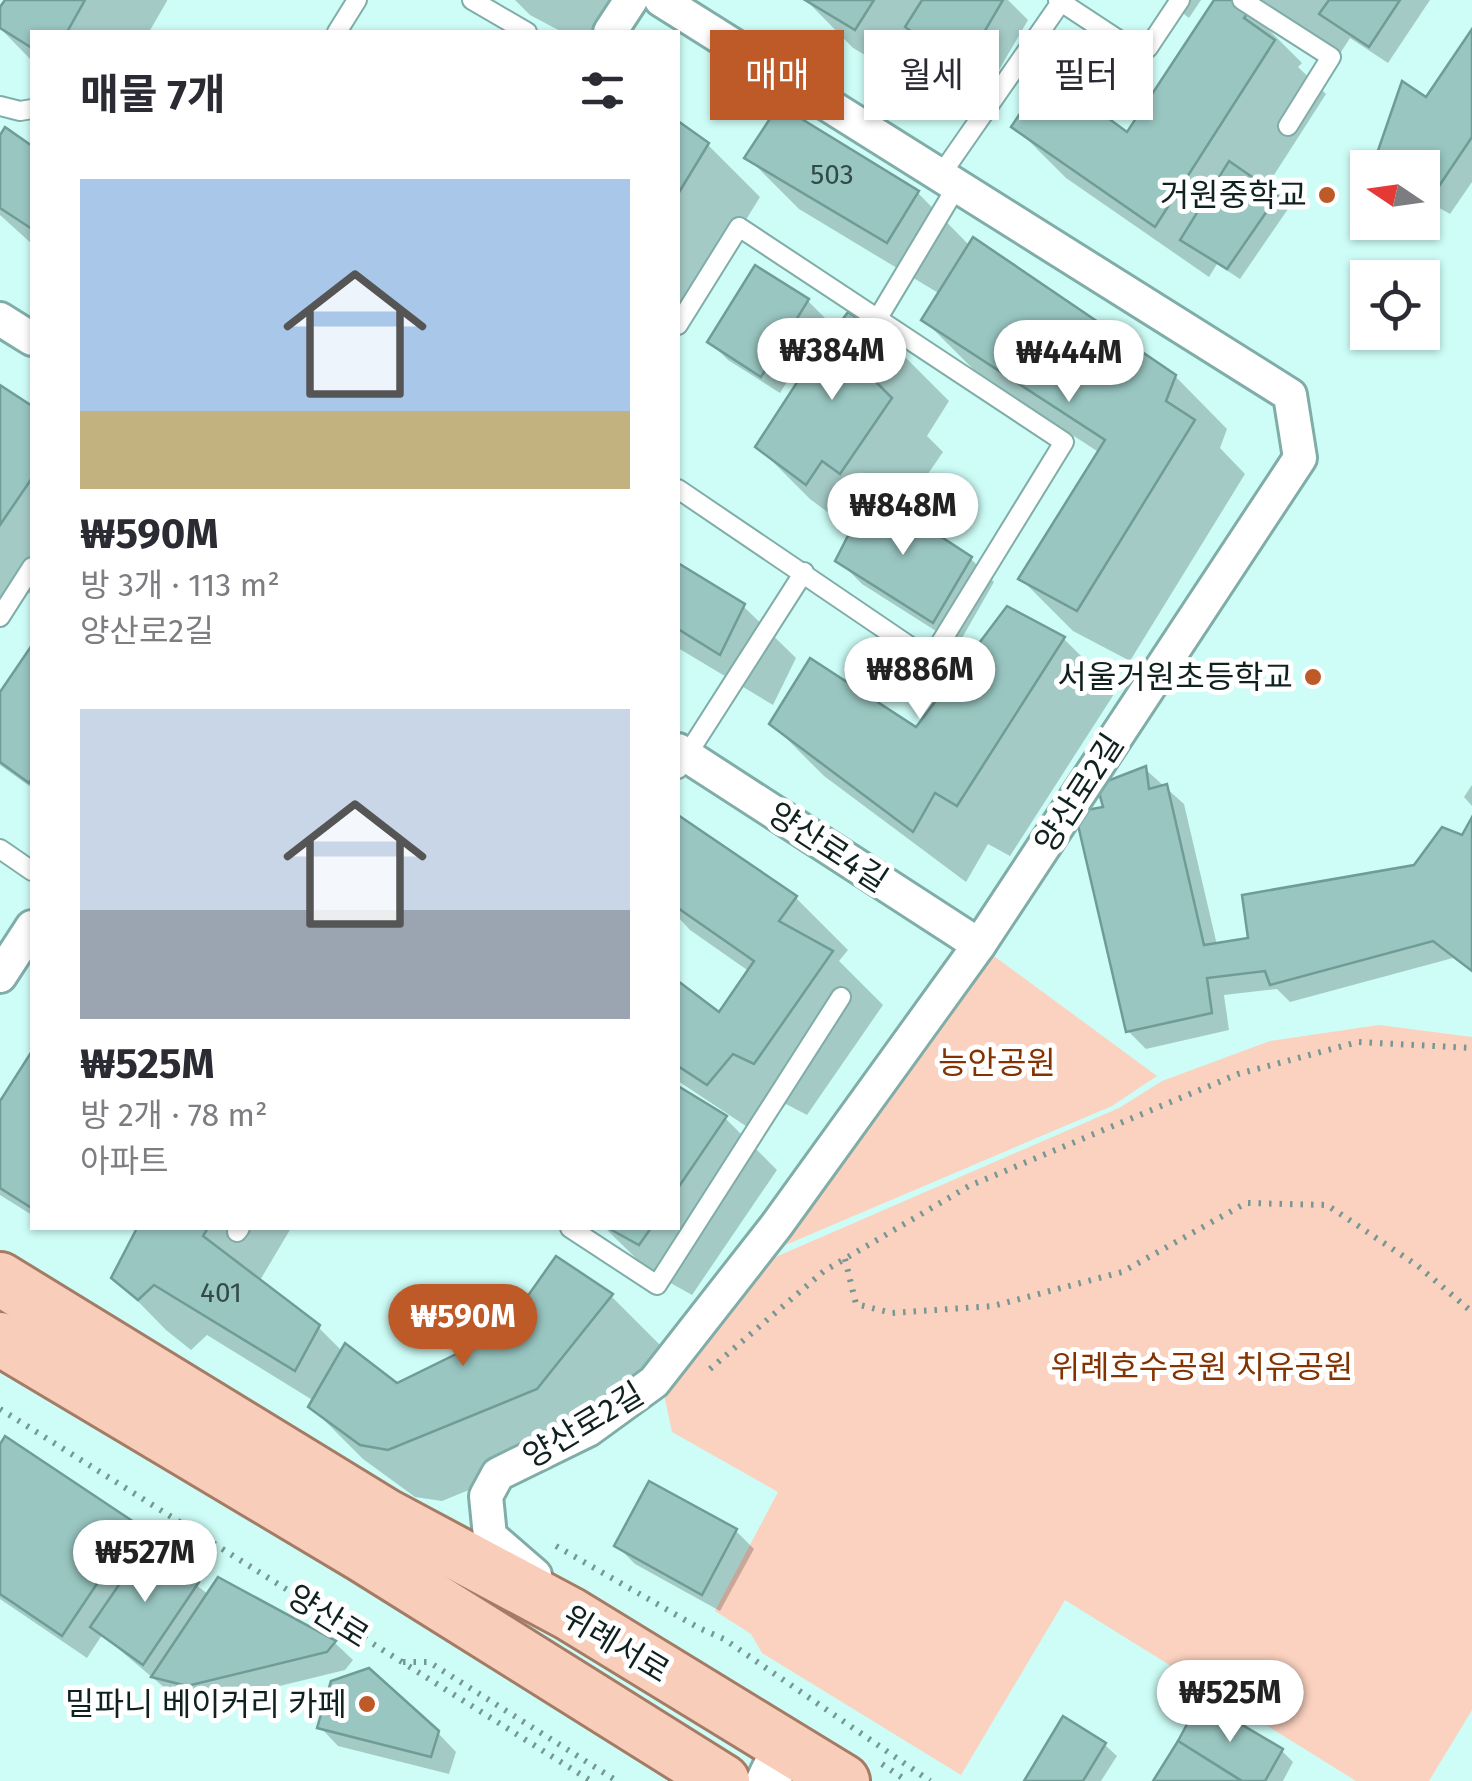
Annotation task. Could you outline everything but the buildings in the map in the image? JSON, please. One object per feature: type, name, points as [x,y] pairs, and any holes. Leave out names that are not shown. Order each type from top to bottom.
[{"type":"main road","points":[[0,1279],[374,1534]]},
{"type":"main road","points":[[0,1338],[374,1534]]},
{"type":"main road","name":"위례서로","points":[[374,1534],[570,1614],[776,1764],[843,1781]]},
{"type":"main road","name":"위례서로","points":[[374,1534],[724,1781]]},
{"type":"street","points":[[611,30],[630,0]]},
{"type":"street","name":"양산로2길","points":[[570,1614],[546,1582],[518,1564],[490,1536],[486,1496],[498,1474],[588,1430],[637,1397],[661,1372],[776,1226],[979,944],[1300,458],[1290,395],[662,0]]},
{"type":"street","points":[[0,319],[30,338]]},
{"type":"street","name":"양산로4길","points":[[680,759],[979,944]]},
{"type":"street","points":[[0,976],[30,929]]},
{"type":"lane","points":[[338,30],[358,0]]},
{"type":"lane","points":[[472,0],[524,30]]},
{"type":"lane","points":[[878,318],[949,181],[1059,1],[1134,50],[1148,48],[1180,0]]},
{"type":"lane","points":[[1242,0],[1330,57],[1288,126]]},
{"type":"lane","points":[[0,106],[20,112],[30,110]]},
{"type":"lane","points":[[680,322],[739,228],[1064,442],[930,660],[680,490]]},
{"type":"lane","points":[[0,617],[30,570]]},
{"type":"lane","points":[[680,759],[804,572]]},
{"type":"lane","points":[[0,849],[30,870]]},
{"type":"lane","points":[[573,1230],[656,1285],[841,997]]},
{"type":"path","points":[[661,1372],[704,1374],[824,1271],[969,1186],[1238,1074],[1358,1042],[1472,1048]]},
{"type":"path","points":[[845,1259],[856,1304],[892,1313],[992,1306],[1122,1272],[1246,1203],[1328,1205],[1418,1266],[1472,1312]]},
{"type":"path","name":"양산로","points":[[0,1408],[591,1781]]},
{"type":"path","points":[[548,1541],[724,1639],[930,1781]]},
{"type":"path","points":[[402,1662],[429,1662],[617,1781]]},
{"type":"green space","name":"능안공원","points":[[979,945],[1157,1076],[1112,1106],[750,1260]]},
{"type":"green space","name":"위례호수공원 치유공원","points":[[1379,1025],[1472,1037],[1472,1710],[1429,1781],[1356,1781],[1065,1600],[961,1775],[762,1653],[751,1634],[715,1611],[778,1492],[672,1432],[662,1385],[764,1262],[1119,1108],[1162,1081],[1270,1041]]},
{"type":"place","name":"거원중학교","points":[[1327,195]]},
{"type":"place","name":"서울거원초등학교","points":[[1313,677]]},
{"type":"place","name":"밀파니 베이커리 카페","points":[[367,1704]]}]
